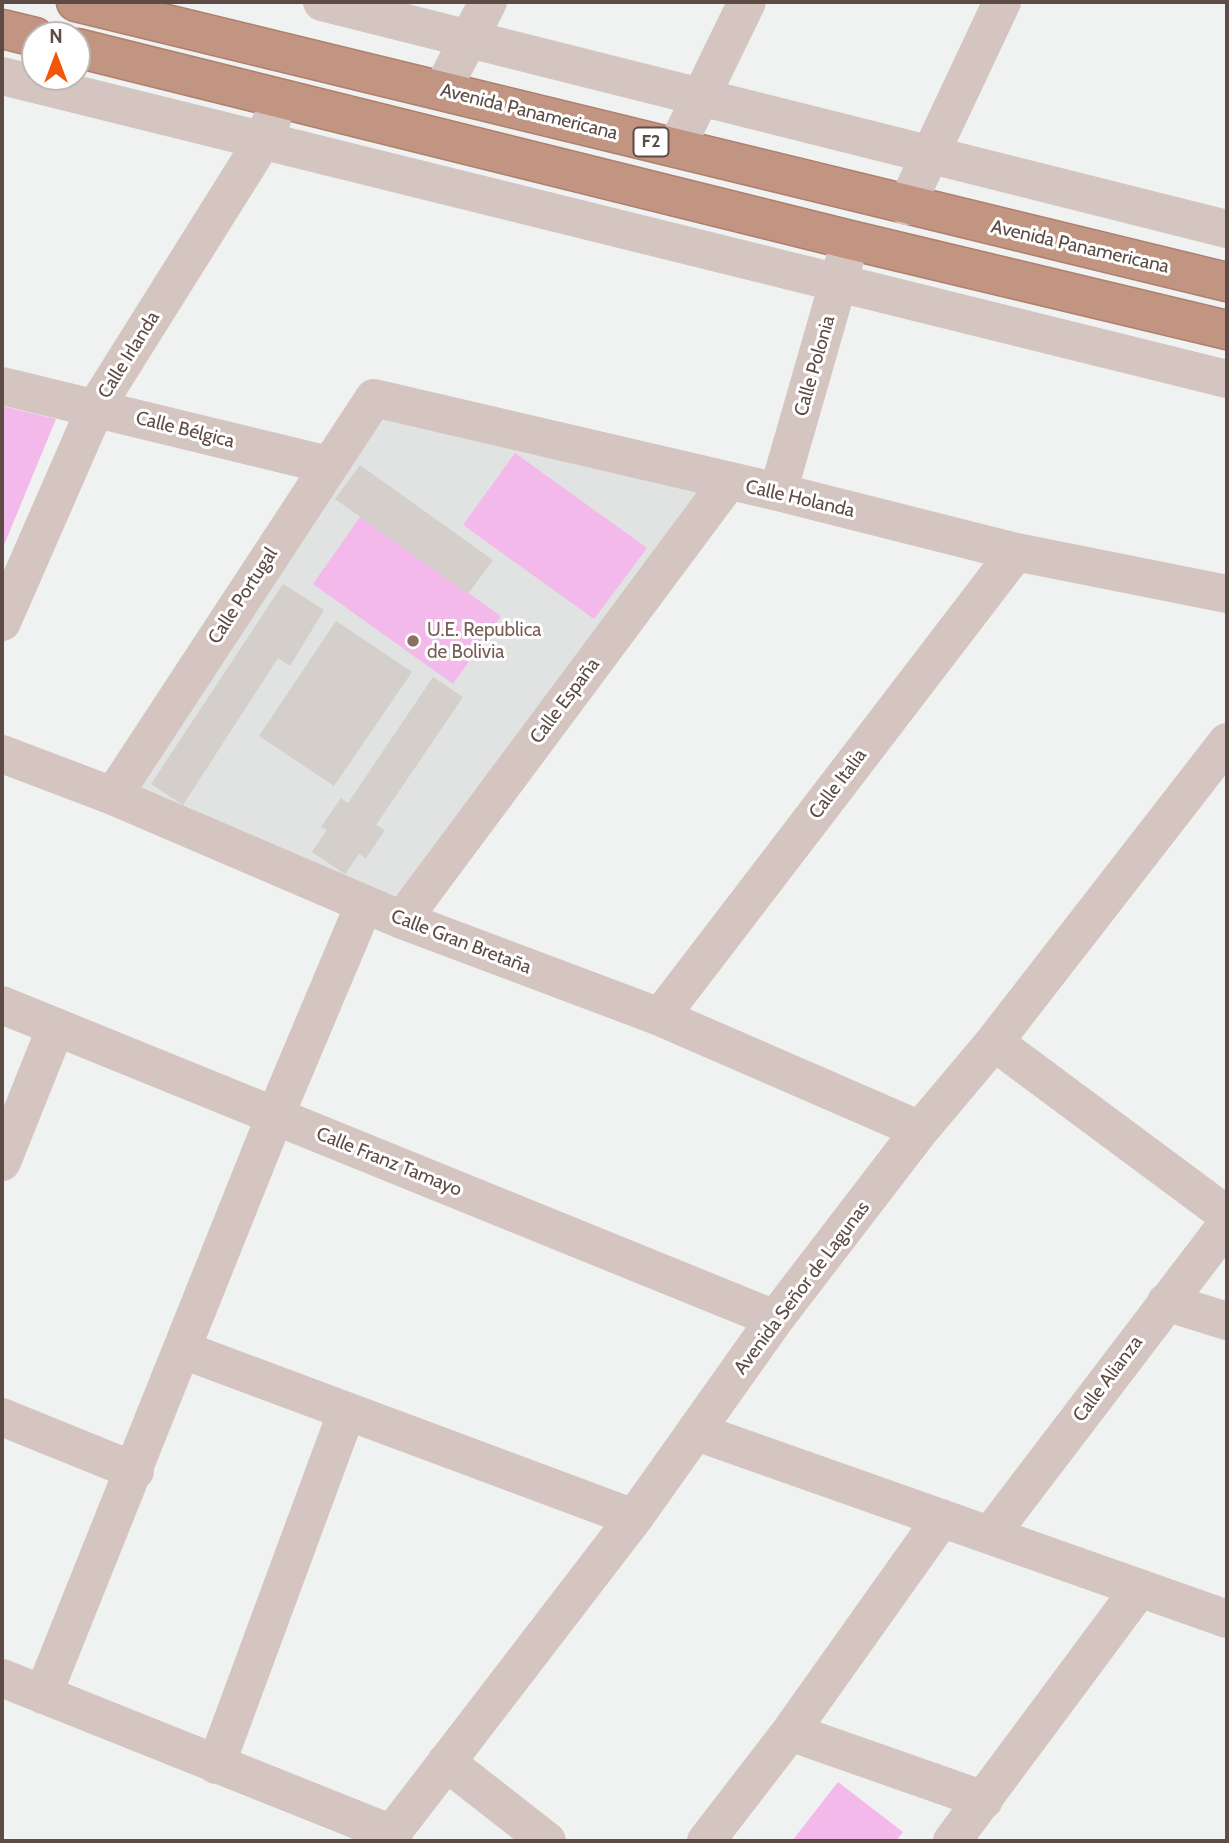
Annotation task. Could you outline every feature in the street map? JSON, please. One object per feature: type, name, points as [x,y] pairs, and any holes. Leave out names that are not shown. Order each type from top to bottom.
[{"type":"highway","name":"Avenida Panamericana","points":[[76,2],[1227,282]]},
{"type":"highway","points":[[2,29],[21,34]]},
{"type":"highway","points":[[91,52],[850,240],[1227,330]]},
{"type":"street","points":[[322,2],[1227,229]]},
{"type":"street","points":[[442,90],[488,2]]},
{"type":"street","points":[[676,148],[747,2]]},
{"type":"street","points":[[906,205],[1002,2]]},
{"type":"street","points":[[2,76],[1227,379]]},
{"type":"street","name":"Calle Irlanda","points":[[2,622],[96,407],[261,141],[281,100]]},
{"type":"street","name":"Calle Polonia","points":[[778,492],[850,240]]},
{"type":"street","name":"Calle Bélgica","points":[[2,386],[328,465]]},
{"type":"street","name":"Calle Holanda","points":[[374,398],[778,492],[1016,552],[1227,593]]},
{"type":"street","name":"Calle Portugal","points":[[113,796],[374,398]]},
{"type":"street","name":"Calle España","points":[[402,920],[728,482]]},
{"type":"street","name":"Calle Italia","points":[[660,1017],[1016,552]]},
{"type":"street","name":"Avenida Señor de Lagunas","points":[[389,1838],[634,1518],[775,1319],[920,1130],[994,1042],[1227,742]]},
{"type":"street","name":"Calle Gran Bretaña","points":[[2,754],[113,796],[364,905],[660,1017],[920,1130]]},
{"type":"street","points":[[43,1695],[275,1116],[364,905]]},
{"type":"street","name":"Calle Franz Tamayo","points":[[2,1005],[775,1319]]},
{"type":"street","points":[[2,1161],[56,1027]]},
{"type":"street","points":[[994,1042],[1227,1215]]},
{"type":"street","name":"Calle Alianza","points":[[990,1535],[1227,1224]]},
{"type":"street","points":[[1166,1302],[1227,1321]]},
{"type":"street","points":[[183,1350],[634,1518]]},
{"type":"street","points":[[216,1765],[347,1411]]},
{"type":"street","points":[[2,1417],[135,1471]]},
{"type":"street","points":[[697,1432],[1227,1619]]},
{"type":"street","points":[[706,1841],[790,1732],[942,1518]]},
{"type":"street","points":[[952,1841],[1140,1588]]},
{"type":"street","points":[[2,1678],[389,1838]]},
{"type":"street","points":[[790,1732],[984,1800]]},
{"type":"street","points":[[446,1762],[547,1841]]},
{"type":"shaded area","points":[[2,406],[56,419],[2,550]]},
{"type":"shaded area","name":"U.E. Republica de Bolivia","points":[[384,416],[709,492],[394,900],[132,791]]},
{"type":"shaded area","points":[[515,453],[647,548],[594,619],[463,525]]},
{"type":"shaded area","points":[[360,517],[501,616],[453,684],[313,584]]},
{"type":"shaded area","points":[[838,1782],[903,1832],[896,1841],[792,1841]]},
{"type":"building","points":[[360,465],[493,560],[468,594],[335,499]]},
{"type":"building","points":[[283,584],[324,610],[290,666],[278,658],[183,805],[151,784]]},
{"type":"building","points":[[336,621],[412,672],[334,786],[259,736]]},
{"type":"building","points":[[433,677],[463,697],[376,825],[385,830],[366,858],[359,854],[345,874],[312,852],[327,830],[321,827],[341,798],[348,803]]},
{"type":"place","name":"U.E. Republica de Bolivia","points":[[413,641]]}]
